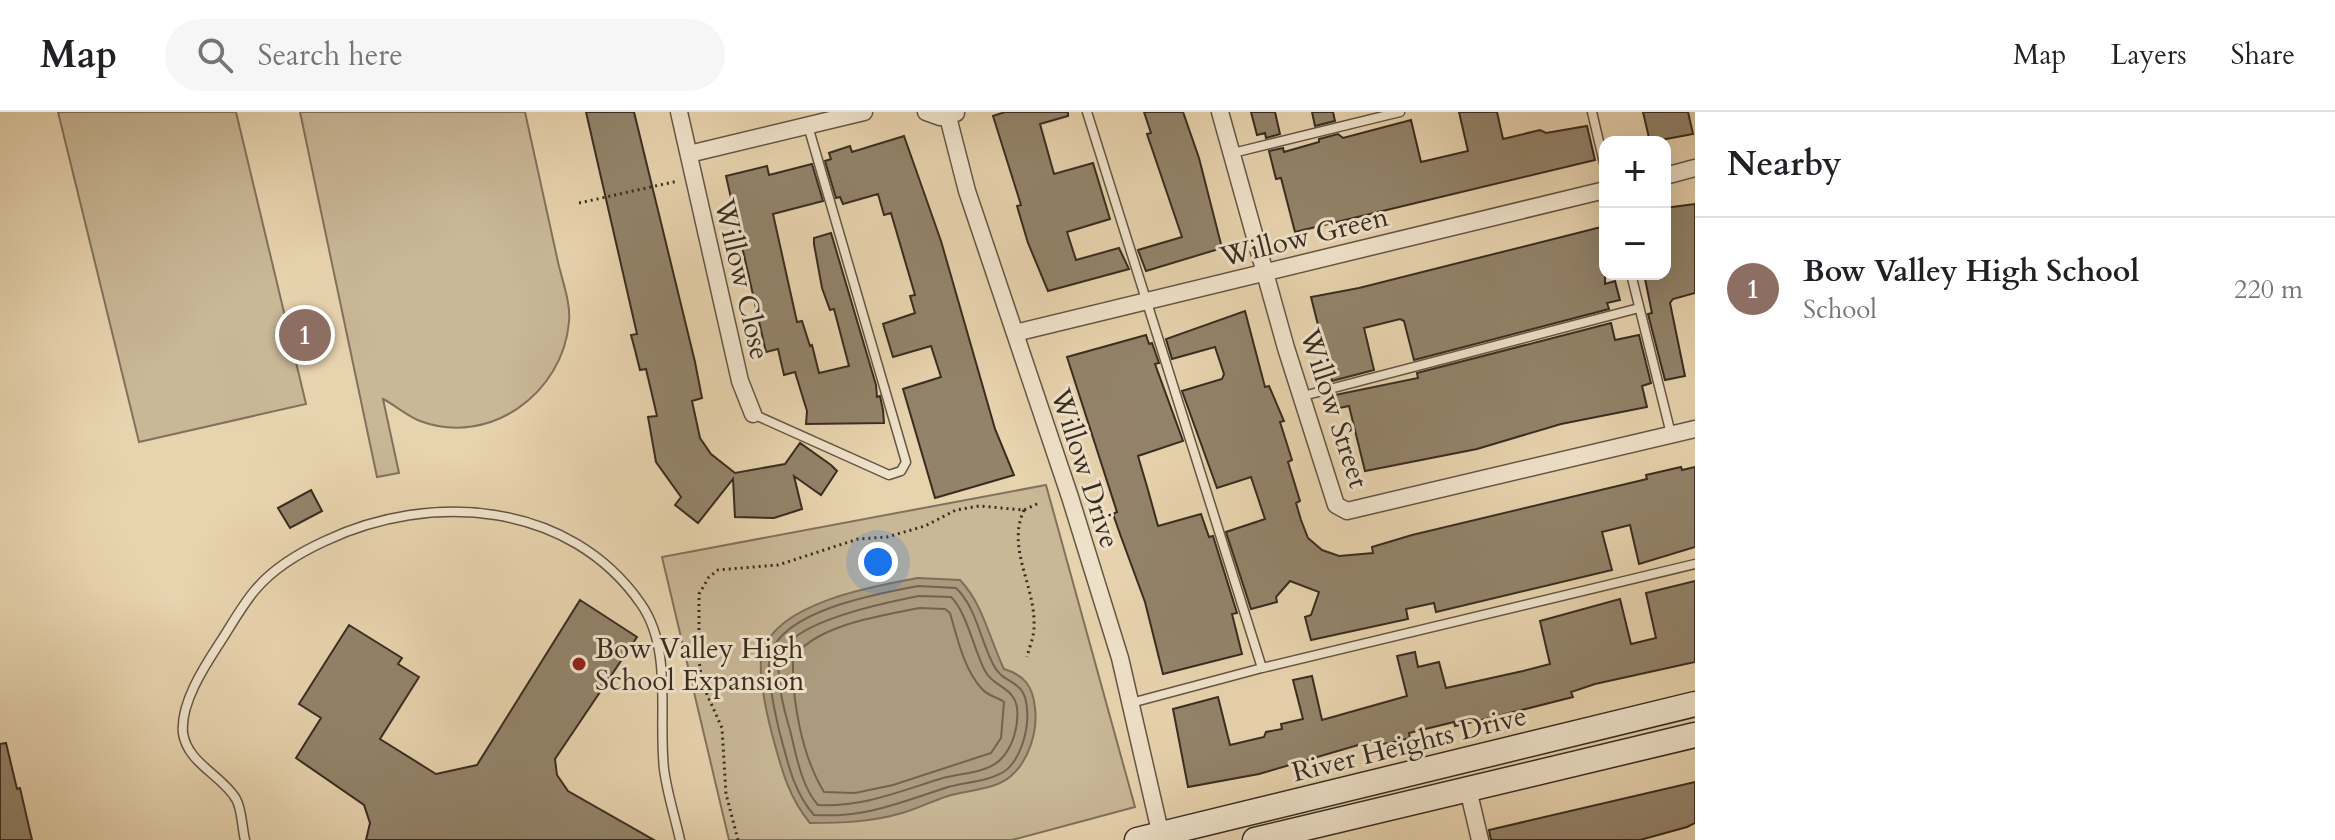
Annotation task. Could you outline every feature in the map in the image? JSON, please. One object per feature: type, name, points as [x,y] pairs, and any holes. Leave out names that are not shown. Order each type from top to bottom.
[{"type":"street","name":"Willow Close","points":[[679,112],[740,381],[753,414]]},
{"type":"street","points":[[689,154],[864,112]]},
{"type":"street","points":[[926,112],[952,114]]},
{"type":"street","name":"Willow Street","points":[[1220,112],[1336,505],[1347,511],[1695,429]]},
{"type":"street","name":"Willow Drive","points":[[952,114],[967,191],[1075,511],[1120,658],[1153,838]]},
{"type":"street","points":[[1671,174],[1695,168]]},
{"type":"street","name":"Willow Green","points":[[1015,333],[1599,191]]},
{"type":"street","name":"River Heights Drive","points":[[1153,838],[1695,704]]},
{"type":"street","name":"River Heights Drive","points":[[1255,840],[1695,735]]},
{"type":"street","points":[[1468,789],[1480,840]]},
{"type":"lane","points":[[1087,112],[1262,668]]},
{"type":"lane","points":[[1233,153],[1400,112]]},
{"type":"lane","points":[[1592,112],[1599,142]]},
{"type":"lane","points":[[753,414],[889,475],[901,471],[906,462],[808,126]]},
{"type":"lane","points":[[1632,280],[1671,434]]},
{"type":"lane","points":[[1303,396],[1639,308]]},
{"type":"lane","points":[[245,840],[236,799],[199,762],[183,734],[188,700],[215,650],[256,588],[303,551],[350,529],[394,515],[447,510],[501,514],[554,530],[606,564],[642,605],[660,645],[664,771],[680,840]]},
{"type":"lane","points":[[1130,704],[1262,668],[1695,564]]},
{"type":"path","points":[[579,203],[678,181]]},
{"type":"path","points":[[738,840],[726,794],[722,728],[702,683],[699,660],[699,594],[709,577],[718,570],[778,565],[858,539],[887,537],[925,526],[956,510],[979,506],[1024,510],[1039,503]]},
{"type":"path","points":[[1024,510],[1017,525],[1018,550],[1034,626],[1027,657]]},
{"type":"shaded area","points":[[58,112],[236,112],[306,404],[139,442]]},
{"type":"shaded area","points":[[300,112],[525,112],[567,299],[569,322],[564,348],[553,371],[538,391],[518,408],[496,420],[472,426],[446,427],[415,419],[383,399],[399,473],[377,477]]},
{"type":"shaded area","points":[[1046,485],[1135,807],[1012,840],[729,840],[662,557]]},
{"type":"water","points":[[918,578],[960,580],[968,589],[1004,669],[1022,678],[1030,688],[1036,717],[1028,753],[1012,775],[990,787],[948,796],[879,818],[810,823],[791,792],[775,746],[763,692],[763,650],[773,633],[808,608],[855,592]]},
{"type":"building","points":[[586,112],[634,112],[695,362],[702,398],[692,401],[700,438],[711,454],[735,473],[785,464],[800,443],[837,471],[821,495],[794,476],[802,509],[774,518],[735,517],[733,479],[698,523],[675,505],[681,497],[656,462],[648,417],[657,416],[646,369],[640,370],[631,335],[637,334]]},
{"type":"building","points":[[1005,112],[1068,112],[1068,116],[1040,124],[1054,174],[1093,163],[1110,219],[1067,232],[1076,260],[1119,248],[1129,269],[1048,291],[1028,243],[1017,206],[1021,205],[993,116]]},
{"type":"building","points":[[1144,112],[1183,112],[1199,158],[1222,248],[1146,271],[1138,250],[1182,237],[1147,134],[1151,133]]},
{"type":"building","points":[[1251,112],[1275,112],[1280,134],[1266,138],[1265,133],[1257,135]]},
{"type":"building","points":[[1312,112],[1333,112],[1335,121],[1315,126]]},
{"type":"building","points":[[1459,112],[1497,112],[1503,139],[1540,130],[1546,133],[1587,126],[1595,160],[1295,232],[1281,178],[1276,179],[1269,151],[1283,148],[1284,152],[1338,134],[1343,138],[1411,120],[1421,162],[1468,151]]},
{"type":"building","points":[[1643,112],[1688,112],[1693,134],[1671,138],[1649,136]]},
{"type":"building","points":[[904,136],[941,241],[995,429],[1014,475],[935,498],[903,389],[941,377],[931,346],[893,357],[883,324],[915,313],[910,296],[915,295],[891,213],[884,215],[878,194],[843,204],[840,197],[836,198],[825,161],[831,159],[829,153],[850,146],[852,152]]},
{"type":"building","points":[[812,164],[823,201],[773,214],[797,322],[802,321],[819,373],[849,366],[834,309],[830,310],[822,288],[814,244],[814,238],[831,233],[877,397],[880,396],[884,423],[806,424],[807,411],[795,372],[784,375],[778,349],[766,352],[726,176],[767,166],[769,175]]},
{"type":"building","points":[[1695,204],[1695,293],[1673,299],[1670,303],[1685,376],[1665,380],[1648,314],[1652,313],[1645,280],[1671,280],[1671,207]]},
{"type":"building","points":[[1599,228],[1599,280],[1605,280],[1605,284],[1615,281],[1620,300],[1607,303],[1609,309],[1414,360],[1404,321],[1400,319],[1364,328],[1374,370],[1332,381],[1311,297],[1359,288]]},
{"type":"building","points":[[1245,311],[1265,387],[1269,386],[1284,421],[1280,422],[1292,460],[1288,462],[1300,501],[1296,503],[1301,520],[1308,538],[1322,550],[1339,556],[1373,553],[1372,547],[1412,535],[1647,479],[1646,475],[1681,467],[1682,470],[1695,467],[1695,547],[1639,564],[1630,525],[1602,532],[1612,570],[1436,612],[1434,603],[1406,609],[1408,619],[1311,640],[1305,617],[1311,615],[1319,592],[1290,581],[1276,597],[1277,602],[1251,609],[1226,532],[1265,519],[1251,477],[1217,488],[1182,391],[1222,379],[1224,374],[1215,347],[1172,359],[1166,339]]},
{"type":"building","points":[[1611,323],[1615,340],[1639,335],[1651,383],[1642,386],[1647,407],[1561,424],[1477,449],[1365,471],[1349,406],[1339,408],[1335,395],[1418,378],[1417,373]]},
{"type":"building","points":[[1146,335],[1159,363],[1155,364],[1183,441],[1138,456],[1158,526],[1201,514],[1209,537],[1213,536],[1237,613],[1232,614],[1242,654],[1163,674],[1145,602],[1113,514],[1117,512],[1067,357]]},
{"type":"building","points":[[311,490],[322,511],[290,528],[278,508]]},
{"type":"building","points":[[1695,581],[1695,662],[1595,684],[1571,692],[1573,697],[1490,718],[1455,726],[1454,722],[1409,733],[1410,738],[1390,743],[1373,745],[1372,741],[1259,774],[1188,787],[1173,709],[1218,697],[1230,745],[1264,737],[1266,732],[1282,729],[1281,724],[1303,719],[1293,680],[1312,676],[1322,720],[1407,696],[1397,656],[1415,652],[1418,667],[1439,662],[1446,688],[1523,671],[1550,664],[1540,621],[1620,599],[1631,644],[1656,638],[1646,593]]},
{"type":"building","points":[[580,600],[637,637],[555,759],[557,775],[568,791],[654,840],[366,840],[370,823],[364,805],[296,758],[321,718],[299,704],[349,625],[402,658],[398,664],[419,677],[380,739],[436,774],[477,765]]},
{"type":"building","points":[[6,743],[32,840],[0,840],[0,744]]},
{"type":"building","points":[[1695,782],[1695,823],[1687,827],[1640,840],[1491,840],[1489,830]]},
{"type":"place","name":"Bow Valley High School","points":[[305,335]]},
{"type":"place","name":"Bow Valley High School Expansion","points":[[579,664]]}]
